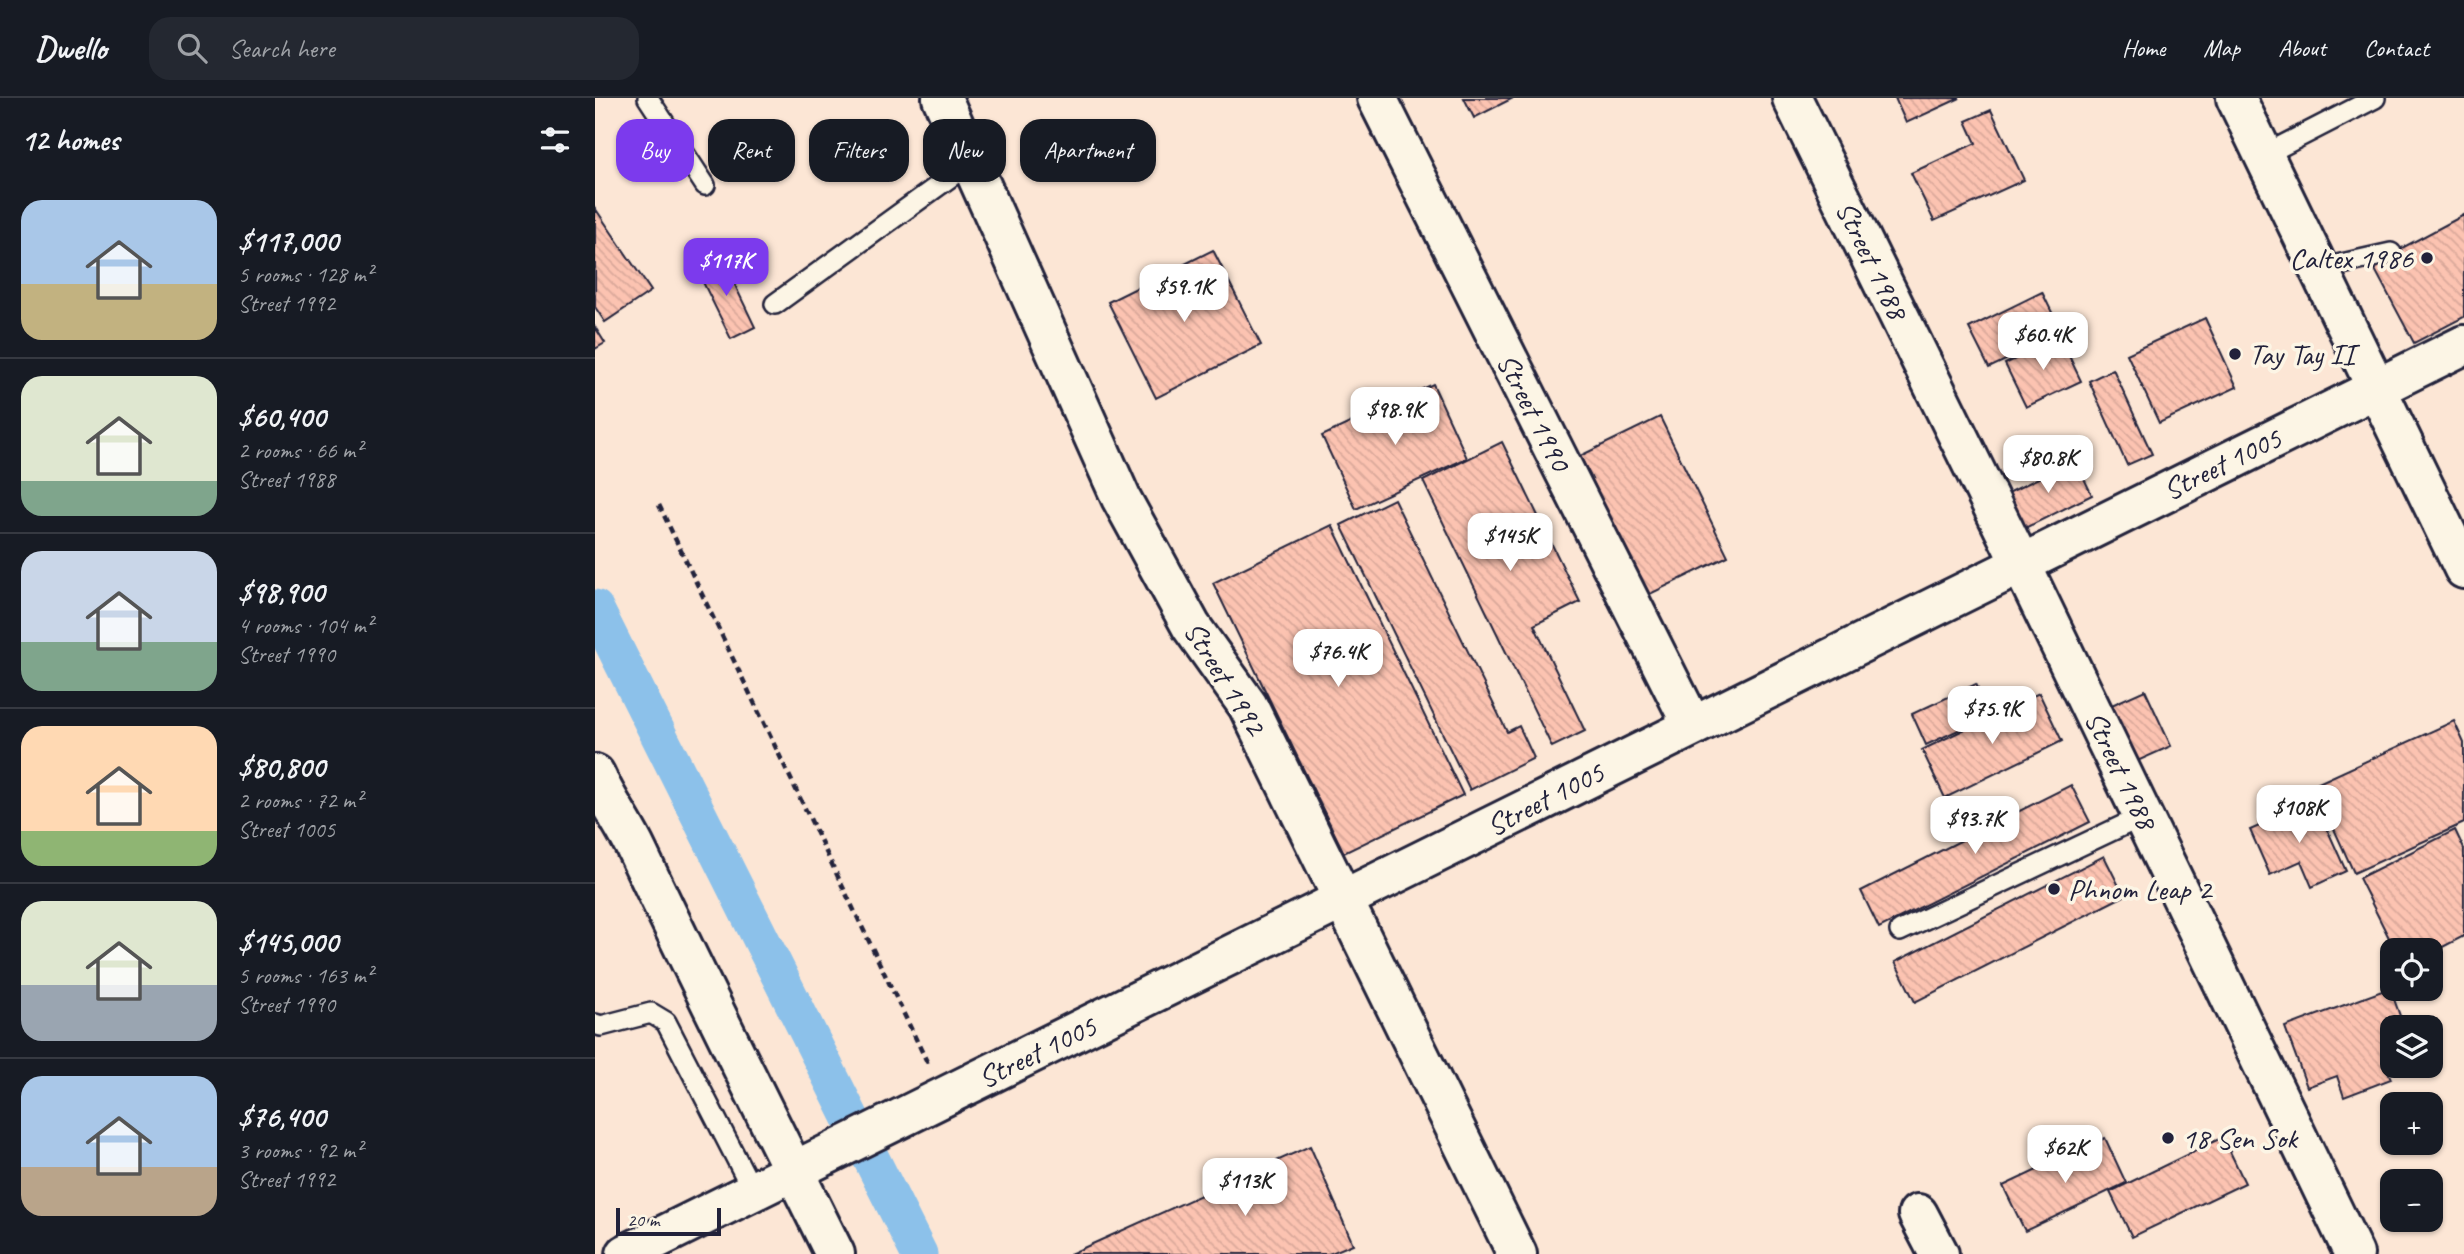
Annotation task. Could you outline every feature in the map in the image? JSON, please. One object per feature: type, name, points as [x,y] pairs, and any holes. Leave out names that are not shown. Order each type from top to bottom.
[{"type":"street","name":"Street 1992","points":[[942,98],[952,119]]},
{"type":"street","name":"Street 1990","points":[[1377,98],[1692,725]]},
{"type":"street","name":"Street 1988","points":[[1792,98],[2021,564],[2354,1254]]},
{"type":"street","points":[[2236,98],[2464,569]]},
{"type":"street","name":"Street 1992","points":[[980,182],[1121,498],[1191,626],[1248,706],[1517,1254]]},
{"type":"street","name":"Street 1005","points":[[626,1254],[2377,388],[2459,338]]},
{"type":"street","points":[[595,774],[607,801],[632,839],[728,1042],[802,1167],[835,1254]]},
{"type":"street","points":[[1918,1214],[1939,1254]]},
{"type":"lane","points":[[648,98],[705,185]]},
{"type":"lane","points":[[2264,155],[2375,98]]},
{"type":"lane","points":[[775,304],[943,182]]},
{"type":"lane","points":[[2319,270],[2392,253]]},
{"type":"lane","points":[[1900,931],[2143,816]]},
{"type":"lane","points":[[595,1024],[601,1026],[652,1013],[666,1022],[753,1191]]},
{"type":"path","points":[[659,505],[932,1104]]},
{"type":"building","points":[[1464,98],[1513,98],[1474,118]]},
{"type":"building","points":[[1895,98],[1960,98],[1906,123]]},
{"type":"building","points":[[1991,110],[2024,180],[1934,221],[1911,173],[1976,143],[1966,121]]},
{"type":"building","points":[[595,208],[651,291],[605,322],[595,307]]},
{"type":"building","points":[[2464,215],[2464,317],[2414,343],[2372,264]]},
{"type":"building","points":[[1213,250],[1261,345],[1156,398],[1108,302]]},
{"type":"building","points":[[722,258],[755,327],[731,339],[697,270]]},
{"type":"building","points":[[2042,292],[2062,333],[1989,368],[1969,328]]},
{"type":"building","points":[[2205,318],[2237,387],[2159,423],[2127,354]]},
{"type":"building","points":[[595,327],[605,343],[595,349]]},
{"type":"building","points":[[2060,337],[2081,381],[2026,407],[2005,364]]},
{"type":"building","points":[[2113,369],[2152,454],[2127,465],[2089,381]]},
{"type":"building","points":[[1433,384],[1467,458],[1356,509],[1322,436]]},
{"type":"building","points":[[1660,417],[1728,556],[1648,595],[1580,456]]},
{"type":"building","points":[[1502,442],[1580,602],[1534,625],[1585,731],[1552,747],[1423,481]]},
{"type":"building","points":[[2075,460],[2092,495],[2021,530],[2004,495]]},
{"type":"building","points":[[1394,499],[1507,732],[1519,726],[1534,758],[1470,790],[1341,525]]},
{"type":"building","points":[[1332,525],[1463,795],[1344,853],[1213,583]]},
{"type":"building","points":[[1976,684],[1991,715],[1926,745],[1912,714]]},
{"type":"building","points":[[2145,690],[2171,746],[2133,763],[2107,707]]},
{"type":"building","points":[[2039,693],[2062,741],[1945,798],[1922,750]]},
{"type":"building","points":[[2454,721],[2464,743],[2464,823],[2354,873],[2314,785]]},
{"type":"building","points":[[2071,785],[2090,822],[1879,928],[1861,891]]},
{"type":"building","points":[[2315,802],[2346,871],[2312,887],[2301,861],[2270,875],[2250,830]]},
{"type":"building","points":[[2455,830],[2464,849],[2464,936],[2443,947],[2443,938],[2389,938],[2359,878]]},
{"type":"building","points":[[2104,856],[2124,896],[1915,1002],[1895,962]]},
{"type":"building","points":[[2380,992],[2380,1001],[2395,1001],[2400,1015],[2380,1015],[2380,1078],[2391,1079],[2344,1097],[2337,1076],[2307,1087],[2285,1027]]},
{"type":"building","points":[[2223,1137],[2245,1183],[2132,1237],[2110,1192]]},
{"type":"building","points":[[2105,1138],[2126,1183],[2025,1231],[2003,1186]]},
{"type":"building","points":[[1310,1146],[1353,1244],[1329,1254],[1070,1254]]},
{"type":"waterway","points":[[595,608],[919,1254]]},
{"type":"place","name":"Caltex 1986","points":[[2427,258]]},
{"type":"place","name":"Tay Tay II","points":[[2235,354]]},
{"type":"place","name":"Phnom Leap 2","points":[[2054,889]]},
{"type":"place","name":"18 Sen Sok","points":[[2168,1138]]}]
